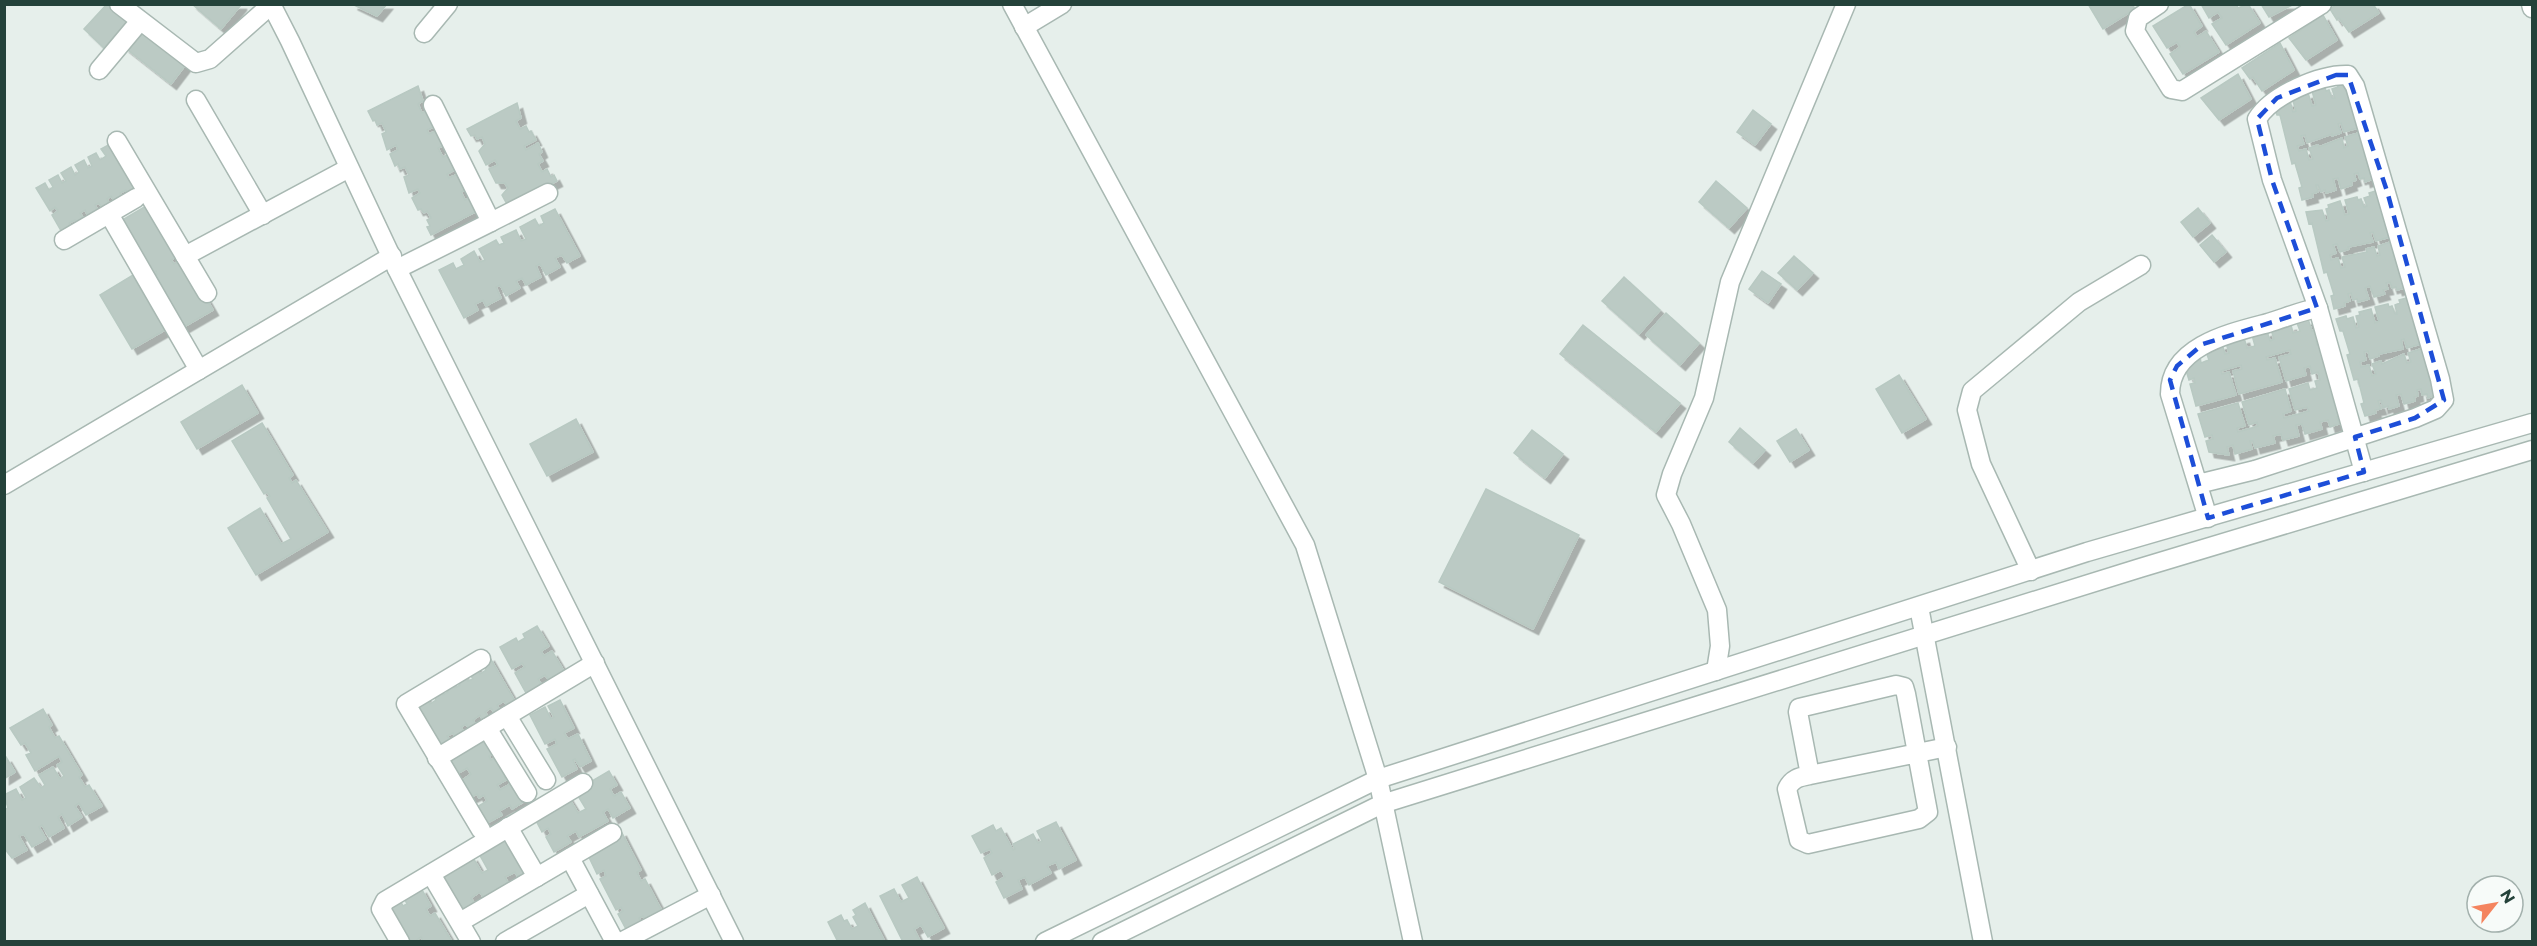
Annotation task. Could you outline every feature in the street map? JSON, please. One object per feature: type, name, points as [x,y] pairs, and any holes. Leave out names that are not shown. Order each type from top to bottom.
[{"type":"street","points":[[119,4],[196,63],[210,59],[271,5],[394,262],[734,942]]},
{"type":"street","points":[[424,33],[448,4]]},
{"type":"street","points":[[1012,4],[1305,545],[1378,779],[1413,942]]},
{"type":"street","points":[[1024,27],[1062,4]]},
{"type":"street","points":[[1716,671],[1720,646],[1717,610],[1681,524],[1666,495],[1672,474],[1704,398],[1730,282],[1846,4]]},
{"type":"street","points":[[2159,4],[2138,18],[2135,31],[2171,89],[2182,91],[2322,4]]},
{"type":"street","points":[[99,70],[140,21]]},
{"type":"street","points":[[2198,484],[2255,470],[2355,437],[2415,418],[2436,409],[2444,400],[2440,378],[2387,191],[2355,86],[2348,75],[2327,78],[2277,98],[2264,108],[2257,120],[2272,180],[2318,308],[2355,437],[2364,472]]},
{"type":"street","points":[[196,100],[263,214]]},
{"type":"street","points":[[433,105],[490,222]]},
{"type":"street","points":[[117,141],[207,293]]},
{"type":"street","points":[[186,256],[349,168]]},
{"type":"street","points":[[4,485],[199,370],[394,262],[490,222],[548,193]]},
{"type":"street","points":[[64,240],[136,198]]},
{"type":"street","points":[[108,214],[199,370]]},
{"type":"street","points":[[2031,571],[1981,464],[1967,410],[1972,391],[2079,302],[2141,265]]},
{"type":"street","points":[[2208,518],[2170,394],[2170,380],[2177,366],[2203,344],[2243,329],[2318,308]]},
{"type":"street","points":[[1045,942],[1378,779],[2031,571],[2532,423]]},
{"type":"street","points":[[1101,942],[1382,804],[1925,634],[2532,450]]},
{"type":"street","points":[[1919,607],[1983,942]]},
{"type":"street","points":[[481,659],[406,704],[481,830]]},
{"type":"street","points":[[437,758],[595,663]]},
{"type":"street","points":[[1810,775],[1797,712],[1800,708],[1896,685],[1904,687],[1918,753],[1929,808],[1925,816],[1808,844],[1799,840],[1787,789],[1796,778],[1810,775],[1918,753],[1947,747]]},
{"type":"street","points":[[507,716],[546,780]]},
{"type":"street","points":[[487,728],[527,793]]},
{"type":"street","points":[[400,942],[381,909],[385,901],[583,783]]},
{"type":"street","points":[[508,827],[537,877]]},
{"type":"street","points":[[460,922],[612,833]]},
{"type":"street","points":[[570,858],[615,942]]},
{"type":"street","points":[[431,874],[471,942]]},
{"type":"street","points":[[506,942],[530,936],[589,894]]},
{"type":"street","points":[[621,942],[711,895]]},
{"type":"street","points":[[1080,924],[1090,942]]},
{"type":"highlighted area","points":[[2336,75],[2348,75],[2387,191],[2444,400],[2415,418],[2355,437],[2364,472],[2208,518],[2170,380],[2177,366],[2203,344],[2317,308],[2272,180],[2257,119],[2277,98]]},
{"type":"building","points":[[107,4],[114,4],[130,19],[104,48],[84,29]]},
{"type":"building","points":[[192,4],[241,4],[241,5],[221,29]]},
{"type":"building","points":[[352,4],[387,4],[377,16]]},
{"type":"building","points":[[2088,4],[2132,4],[2135,9],[2103,29]]},
{"type":"building","points":[[2189,4],[2202,26],[2194,32],[2197,37],[2206,31],[2219,52],[2183,74],[2170,54],[2180,47],[2177,42],[2167,48],[2153,26]]},
{"type":"building","points":[[2201,4],[2236,4],[2238,8],[2248,4],[2260,23],[2226,45],[2212,24],[2222,18],[2218,12],[2209,18]]},
{"type":"building","points":[[2261,4],[2294,4],[2269,17]]},
{"type":"building","points":[[2337,4],[2373,4],[2379,13],[2349,32],[2330,9]]},
{"type":"building","points":[[2323,15],[2337,40],[2306,60],[2289,38]]},
{"type":"building","points":[[140,27],[187,63],[171,84],[124,47]]},
{"type":"building","points":[[2280,43],[2294,70],[2262,91],[2253,77],[2250,79],[2242,68]]},
{"type":"building","points":[[2238,74],[2251,99],[2219,120],[2201,98]]},
{"type":"building","points":[[2347,81],[2361,127],[2344,132],[2341,123],[2338,124],[2341,133],[2307,143],[2305,135],[2301,136],[2304,144],[2297,146],[2299,151],[2306,149],[2309,160],[2313,159],[2309,148],[2318,145],[2319,147],[2342,138],[2344,148],[2348,146],[2345,137],[2362,132],[2376,178],[2365,182],[2364,178],[2360,179],[2358,173],[2354,174],[2356,180],[2351,182],[2352,185],[2341,189],[2338,178],[2333,179],[2336,190],[2321,192],[2316,185],[2318,192],[2312,194],[2313,197],[2302,200],[2299,188],[2302,187],[2295,163],[2292,164],[2280,115],[2277,115],[2273,103],[2290,101],[2293,112],[2296,111],[2293,101],[2297,99],[2296,96],[2308,93],[2312,106],[2316,105],[2312,91],[2325,88],[2326,91],[2329,90],[2332,98],[2335,98],[2332,89],[2338,87],[2337,84]]},
{"type":"building","points":[[418,86],[423,101],[418,104],[422,113],[428,110],[437,125],[427,130],[429,134],[440,129],[445,145],[438,148],[443,157],[450,154],[460,167],[447,174],[449,178],[462,172],[468,189],[461,192],[465,200],[472,196],[481,209],[431,235],[427,227],[430,226],[427,220],[431,218],[427,211],[424,213],[421,209],[418,210],[412,198],[420,193],[418,189],[409,193],[404,177],[409,175],[405,167],[400,169],[398,164],[395,166],[390,154],[398,150],[396,145],[387,150],[382,134],[386,132],[382,123],[377,125],[368,111]]},
{"type":"building","points":[[517,103],[521,118],[516,121],[520,129],[526,126],[536,140],[524,146],[526,150],[538,143],[542,152],[539,154],[543,161],[538,164],[542,172],[547,169],[551,177],[554,175],[557,181],[508,206],[502,195],[508,188],[505,183],[496,183],[489,169],[498,165],[495,160],[486,165],[479,151],[485,144],[482,137],[477,139],[475,135],[471,136],[467,129]]},
{"type":"building","points":[[1753,110],[1771,124],[1755,145],[1737,132]]},
{"type":"building","points":[[114,142],[125,161],[119,164],[124,171],[129,168],[142,189],[129,197],[126,190],[120,193],[124,200],[116,205],[111,196],[107,199],[112,207],[104,212],[99,203],[95,205],[100,214],[90,220],[85,210],[80,213],[86,222],[79,227],[75,220],[69,223],[73,230],[64,236],[52,215],[58,211],[55,207],[50,211],[36,188],[45,183],[49,190],[53,187],[49,180],[58,175],[62,183],[66,181],[61,173],[71,167],[75,175],[79,172],[75,165],[84,160],[88,168],[92,166],[88,157],[96,153],[100,160],[106,156],[101,149]]},
{"type":"building","points":[[1716,181],[1747,208],[1729,228],[1699,202]]},
{"type":"building","points":[[2379,190],[2393,236],[2376,241],[2373,232],[2370,233],[2373,242],[2348,247],[2349,249],[2340,252],[2337,244],[2333,245],[2336,253],[2330,255],[2331,260],[2338,258],[2341,268],[2345,267],[2342,257],[2367,252],[2366,249],[2374,247],[2377,256],[2380,255],[2378,246],[2394,241],[2408,287],[2397,290],[2396,287],[2392,288],[2390,282],[2386,283],[2388,289],[2383,290],[2385,294],[2374,297],[2370,286],[2365,288],[2369,299],[2358,302],[2357,299],[2353,300],[2351,293],[2348,294],[2350,301],[2344,303],[2345,306],[2334,309],[2331,296],[2334,295],[2327,272],[2324,273],[2312,223],[2309,224],[2306,212],[2322,210],[2326,221],[2329,220],[2326,209],[2329,208],[2328,205],[2340,201],[2345,215],[2349,214],[2345,200],[2357,197],[2358,200],[2361,199],[2364,207],[2367,206],[2364,198],[2370,196],[2369,193]]},
{"type":"building","points":[[151,203],[181,254],[171,260],[174,264],[183,258],[194,278],[189,281],[191,285],[197,282],[213,310],[182,328],[152,277],[157,274],[156,271],[150,274],[119,222]]},
{"type":"building","points":[[2198,208],[2210,223],[2193,237],[2181,222]]},
{"type":"building","points":[[555,209],[580,256],[567,263],[562,255],[555,258],[560,267],[546,275],[540,264],[536,266],[541,277],[526,285],[522,278],[516,281],[520,288],[506,296],[500,285],[496,287],[501,298],[486,306],[483,300],[475,304],[478,310],[464,318],[439,270],[453,263],[456,269],[464,265],[461,259],[474,251],[480,262],[485,260],[479,249],[496,240],[499,245],[504,243],[501,237],[516,230],[521,241],[526,239],[520,227],[535,219],[539,226],[544,223],[541,216]]},
{"type":"building","points":[[2212,235],[2226,252],[2214,262],[2200,245]]},
{"type":"building","points":[[1794,256],[1813,273],[1797,290],[1778,273]]},
{"type":"building","points":[[1762,271],[1781,284],[1768,303],[1749,289]]},
{"type":"building","points":[[133,275],[165,330],[132,349],[100,295]]},
{"type":"building","points":[[1624,277],[1660,310],[1639,334],[1602,301]]},
{"type":"building","points":[[2410,297],[2424,343],[2407,348],[2404,339],[2401,340],[2403,349],[2379,354],[2370,359],[2368,351],[2364,352],[2366,360],[2360,362],[2361,367],[2369,365],[2372,376],[2376,374],[2372,364],[2381,361],[2382,364],[2404,354],[2407,363],[2411,362],[2408,353],[2424,348],[2438,394],[2428,398],[2427,394],[2422,395],[2421,389],[2417,390],[2418,396],[2414,397],[2415,401],[2404,404],[2401,394],[2396,395],[2399,406],[2383,408],[2381,400],[2378,401],[2381,409],[2365,416],[2358,379],[2354,380],[2347,355],[2350,354],[2343,331],[2340,331],[2336,319],[2346,316],[2347,319],[2353,317],[2356,328],[2359,327],[2356,316],[2360,315],[2359,312],[2371,309],[2375,323],[2379,321],[2375,307],[2388,304],[2397,314],[2395,305],[2400,303],[2399,300]]},
{"type":"building","points":[[1666,313],[1699,343],[1680,365],[1646,335]]},
{"type":"building","points":[[2308,319],[2312,331],[2319,329],[2322,340],[2316,341],[2317,345],[2323,343],[2339,398],[2333,399],[2334,403],[2340,401],[2344,415],[2337,417],[2339,424],[2330,427],[2328,420],[2320,422],[2322,429],[2305,434],[2302,424],[2296,425],[2299,436],[2283,440],[2281,434],[2273,436],[2275,443],[2255,448],[2253,441],[2250,441],[2252,449],[2235,454],[2233,445],[2227,447],[2229,455],[2209,452],[2206,441],[2213,439],[2212,435],[2205,437],[2198,414],[2238,403],[2245,426],[2237,428],[2238,432],[2258,426],[2257,422],[2249,425],[2242,402],[2285,389],[2291,411],[2283,414],[2284,418],[2309,411],[2307,407],[2295,410],[2289,389],[2308,383],[2310,390],[2317,388],[2315,381],[2320,380],[2318,372],[2312,374],[2310,366],[2304,368],[2306,375],[2286,381],[2279,357],[2291,354],[2290,350],[2266,357],[2267,360],[2275,358],[2282,382],[2239,394],[2233,371],[2242,369],[2241,365],[2221,371],[2222,374],[2229,372],[2236,395],[2196,406],[2190,384],[2195,383],[2194,378],[2189,380],[2185,367],[2200,356],[2201,363],[2209,360],[2205,349],[2222,344],[2225,354],[2229,353],[2226,343],[2244,338],[2247,348],[2255,346],[2252,335],[2267,331],[2270,341],[2274,339],[2271,330],[2291,325],[2293,333],[2300,331],[2297,323]]},
{"type":"building","points":[[1583,325],[1680,403],[1656,432],[1560,354]]},
{"type":"building","points":[[1899,375],[1926,419],[1902,433],[1876,389]]},
{"type":"building","points":[[242,385],[258,413],[197,449],[181,422]]},
{"type":"building","points":[[576,419],[593,452],[547,476],[530,444]]},
{"type":"building","points":[[262,423],[293,475],[289,478],[292,483],[296,480],[328,532],[256,575],[228,528],[260,508],[281,544],[291,539],[267,498],[270,496],[267,492],[264,494],[232,441]]},
{"type":"building","points":[[1740,428],[1765,450],[1753,463],[1729,442]]},
{"type":"building","points":[[1796,429],[1809,450],[1790,462],[1777,441]]},
{"type":"building","points":[[1532,430],[1563,454],[1545,478],[1514,453]]},
{"type":"building","points":[[1486,489],[1579,535],[1533,629],[1439,582]]},
{"type":"building","points":[[537,626],[549,646],[541,651],[544,656],[552,651],[564,671],[549,680],[545,675],[538,679],[541,684],[526,693],[515,673],[525,667],[522,663],[512,669],[500,647],[516,638],[518,642],[525,638],[523,634]]},
{"type":"building","points":[[489,656],[517,705],[509,710],[504,701],[497,705],[502,714],[497,717],[491,708],[485,712],[491,721],[485,724],[480,715],[473,720],[478,728],[471,732],[466,724],[461,727],[466,735],[457,740],[453,733],[447,736],[452,743],[441,750],[412,701],[424,694],[430,704],[436,700],[430,690],[437,686],[443,695],[448,692],[443,683],[450,679],[455,688],[460,685],[455,676],[462,672],[468,681],[473,679],[467,669],[475,664],[480,674],[486,670],[480,661]]},
{"type":"building","points":[[560,700],[574,728],[564,733],[568,739],[578,734],[591,761],[580,767],[575,759],[573,760],[577,769],[562,777],[547,749],[557,744],[555,739],[545,744],[530,715],[545,707],[551,719],[554,717],[548,706]]},
{"type":"building","points":[[43,709],[52,725],[49,727],[55,738],[59,736],[82,775],[79,777],[85,787],[89,785],[102,806],[86,815],[79,803],[75,806],[82,817],[68,826],[62,814],[58,817],[64,828],[49,837],[42,825],[39,827],[46,839],[32,847],[24,834],[19,836],[27,850],[12,858],[4,848],[4,810],[8,808],[4,795],[16,789],[22,800],[26,798],[20,787],[34,778],[41,788],[45,785],[39,775],[53,767],[60,779],[64,776],[57,765],[62,762],[59,756],[35,771],[26,755],[31,753],[25,743],[21,745],[10,728]]},
{"type":"building","points":[[484,733],[496,752],[489,756],[491,760],[498,756],[509,774],[504,776],[506,780],[497,785],[500,790],[513,782],[525,801],[512,809],[510,805],[499,811],[502,815],[487,823],[477,807],[487,801],[484,795],[479,798],[477,794],[471,797],[461,781],[471,774],[467,768],[457,774],[446,755]]},
{"type":"building","points":[[6,757],[15,772],[4,779],[4,758]]},
{"type":"building","points":[[609,771],[617,785],[610,789],[614,796],[621,792],[630,808],[613,818],[608,809],[603,812],[608,821],[579,837],[576,831],[567,836],[571,842],[554,852],[546,837],[551,834],[548,828],[542,832],[533,815],[567,795],[578,813],[586,809],[575,791]]},
{"type":"building","points":[[1056,822],[1076,860],[1059,869],[1056,862],[1047,866],[1051,873],[1029,885],[1025,877],[1018,880],[1022,889],[1004,898],[996,882],[1005,877],[1001,870],[992,875],[984,858],[992,853],[990,849],[981,853],[972,836],[993,825],[996,831],[1001,828],[1013,850],[1015,849],[1013,844],[1033,834],[1038,843],[1042,841],[1037,831]]},
{"type":"building","points":[[621,831],[641,870],[637,872],[641,881],[645,879],[663,913],[646,921],[643,916],[639,918],[642,923],[627,931],[618,914],[623,911],[621,907],[616,910],[600,879],[606,876],[604,870],[597,874],[585,849],[601,842],[604,849],[610,845],[607,838]]},
{"type":"building","points":[[509,834],[532,872],[519,879],[515,872],[505,877],[509,884],[484,899],[480,892],[471,898],[475,904],[457,915],[448,899],[454,896],[451,890],[445,894],[435,877],[472,856],[482,873],[488,870],[478,852]]},
{"type":"building","points":[[917,877],[944,928],[928,937],[921,925],[914,929],[920,941],[903,942],[880,896],[894,889],[901,902],[909,898],[902,885]]},
{"type":"building","points":[[421,888],[431,906],[426,909],[430,916],[435,913],[451,940],[448,942],[423,942],[421,937],[414,942],[403,942],[385,909],[400,900],[403,906],[407,904],[404,898]]},
{"type":"building","points":[[865,903],[885,942],[838,942],[828,922],[841,915],[852,929],[858,926],[853,917],[856,915],[853,910]]}]
